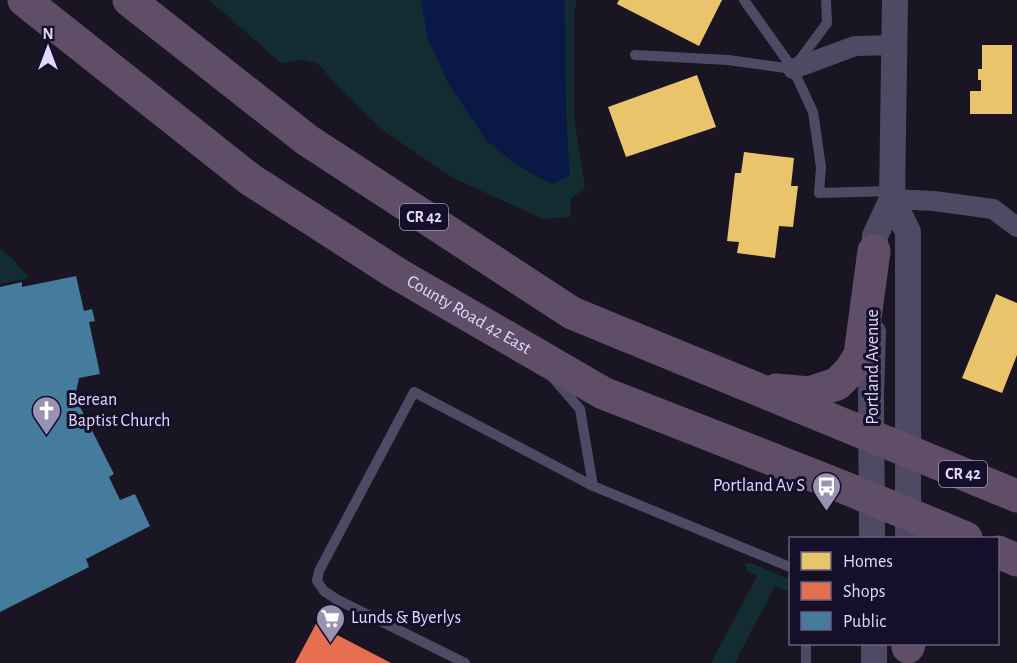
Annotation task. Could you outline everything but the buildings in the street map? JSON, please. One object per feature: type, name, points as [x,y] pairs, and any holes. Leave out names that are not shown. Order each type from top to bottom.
[{"type":"highway","name":"County Road 42 East","points":[[24,0],[251,180],[396,273],[529,351],[603,393],[871,499],[908,526],[961,537]]},
{"type":"highway","name":"CR 42","points":[[129,0],[307,140],[572,314],[1017,496]]},
{"type":"highway","points":[[749,386],[809,393],[837,384],[850,371],[860,355],[874,251]]},
{"type":"street","name":"Portland Avenue","points":[[872,537],[871,395],[874,251],[875,236],[892,195],[895,0]]},
{"type":"street","points":[[792,69],[855,46],[895,45]]},
{"type":"street","points":[[892,195],[993,209],[1017,227]]},
{"type":"street","name":"Portland Avenue","points":[[892,195],[908,232],[908,526]]},
{"type":"street","points":[[874,645],[874,663]]},
{"type":"lane","points":[[744,0],[792,69],[813,112],[821,167],[819,193],[892,195]]},
{"type":"lane","points":[[792,69],[826,23],[826,0]]},
{"type":"lane","points":[[635,55],[728,60],[792,69]]},
{"type":"lane","points":[[529,351],[580,409],[593,486]]},
{"type":"lane","points":[[465,663],[336,599],[324,591],[317,581],[319,571],[414,392],[593,486],[789,567]]},
{"type":"lane","points":[[806,645],[806,663]]},
{"type":"green space","points":[[209,0],[577,0],[574,12],[574,117],[585,187],[571,199],[570,217],[543,219],[451,177],[384,131],[346,95],[318,64],[303,60],[281,63]]},
{"type":"green space","points":[[0,249],[13,259],[29,278],[0,284]]},
{"type":"green space","points":[[751,563],[789,579],[789,590],[775,586],[735,663],[711,663],[757,576],[747,571],[745,564]]},
{"type":"water","points":[[421,0],[565,0],[566,110],[570,175],[554,184],[513,162],[487,141],[449,84],[428,40]]},
{"type":"place","name":"Berean Baptist Church","points":[[47,436]]},
{"type":"place","name":"Portland Av S","points":[[826,512]]},
{"type":"place","name":"Lunds & Byerlys","points":[[330,644]]}]
